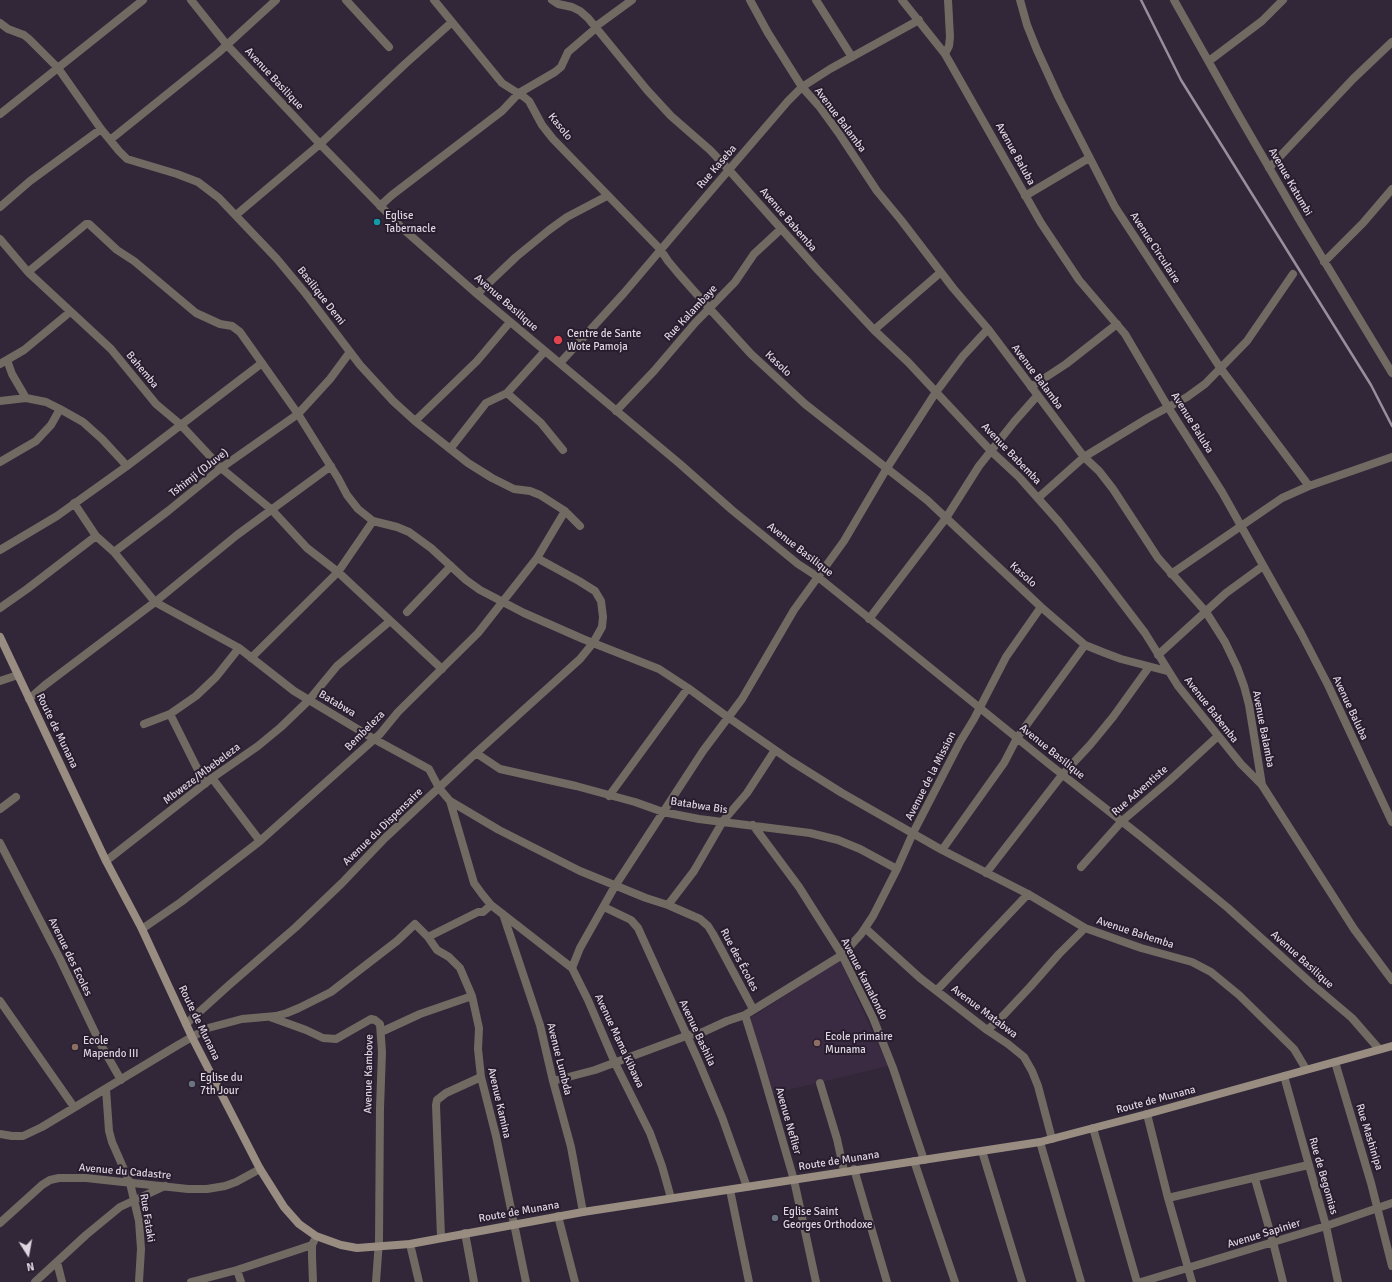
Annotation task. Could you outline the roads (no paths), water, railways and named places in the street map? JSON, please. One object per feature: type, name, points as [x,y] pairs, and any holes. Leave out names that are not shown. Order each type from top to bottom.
[{"type":"main road","name":"Route de Munana","points":[[0,637],[106,861],[142,929],[192,1037],[260,1169],[284,1207],[299,1224],[316,1236],[341,1245],[357,1248],[410,1244],[558,1216],[1040,1142],[1392,1046]]},
{"type":"street","points":[[0,114],[143,0]]},
{"type":"street","name":"Avenue Basilique","points":[[191,0],[227,45],[320,144],[402,228],[477,294],[680,464],[732,510],[798,564],[818,577],[1062,775],[1122,821],[1234,913],[1313,985],[1352,1018],[1380,1049]]},
{"type":"street","points":[[110,140],[227,45],[276,0]]},
{"type":"street","points":[[346,0],[389,47]]},
{"type":"street","name":"Kasolo","points":[[434,0],[502,83],[519,93],[528,101],[542,125],[553,139],[660,249],[668,261],[751,354],[805,404],[927,500],[1041,607],[1085,645],[1105,654],[1167,671]]},
{"type":"street","name":"Avenue Babemba","points":[[552,0],[558,4],[572,7],[580,11],[596,27],[670,116],[710,150],[874,330],[908,362],[991,450],[1019,477],[1059,522],[1145,633],[1167,671],[1241,764],[1262,785],[1354,929],[1392,980]]},
{"type":"street","points":[[380,206],[392,195],[502,111],[519,93],[555,72],[561,67],[568,52],[596,27],[632,0]]},
{"type":"street","name":"Avenue Balamba","points":[[750,0],[768,33],[802,87],[819,106],[878,191],[953,288],[988,329],[1084,457],[1099,471],[1113,489],[1170,574],[1206,612],[1225,642],[1237,666],[1244,686],[1249,705],[1262,785]]},
{"type":"street","points":[[816,0],[852,57]]},
{"type":"street","name":"Avenue Baluba","points":[[902,0],[946,54],[1041,223],[1079,280],[1125,334],[1168,407],[1196,450],[1301,633],[1392,822]]},
{"type":"street","points":[[946,54],[950,37],[948,0]]},
{"type":"street","name":"Avenue Circulaire","points":[[1020,0],[1027,25],[1059,98],[1115,207],[1221,369],[1309,486]]},
{"type":"street","name":"Avenue Katumbi","points":[[1174,0],[1269,168],[1324,262],[1392,373]]},
{"type":"street","points":[[1209,61],[1262,20],[1283,0]]},
{"type":"street","name":"Rue Kaseba","points":[[560,363],[624,293],[660,249],[802,87],[919,20]]},
{"type":"street","points":[[236,215],[320,144],[452,22]]},
{"type":"street","name":"Basilique Demi","points":[[0,23],[8,29],[24,35],[58,68],[101,129],[127,159],[198,182],[219,198],[277,259],[306,294],[350,352],[393,401],[416,421],[468,464],[514,489],[530,491],[540,495],[565,511],[580,526]]},
{"type":"street","points":[[1269,168],[1354,79],[1392,42]]},
{"type":"street","points":[[0,207],[30,181],[101,129]]},
{"type":"street","points":[[1025,196],[1089,158]]},
{"type":"street","points":[[1324,262],[1363,223],[1392,189]]},
{"type":"street","points":[[477,294],[516,257],[549,230],[567,217],[607,196]]},
{"type":"street","points":[[28,272],[88,224],[117,250],[134,261],[196,313],[220,324],[229,324],[235,327],[250,345],[298,414],[331,466],[347,496],[358,509],[373,521],[338,572],[251,658]]},
{"type":"street","name":"Rue Kalambaye","points":[[616,411],[654,371],[709,308],[735,282],[754,254],[781,229]]},
{"type":"street","name":"Bahemba","points":[[0,239],[28,272],[111,349],[156,404],[181,425],[221,468],[272,510],[307,548],[338,572],[442,669]]},
{"type":"street","points":[[874,330],[941,272]]},
{"type":"street","points":[[1038,498],[1084,457],[1187,397],[1206,384],[1252,335],[1292,274]]},
{"type":"street","points":[[26,398],[3,362],[24,350],[70,312]]},
{"type":"street","points":[[416,421],[477,361],[510,322]]},
{"type":"street","points":[[1031,387],[1066,364],[1117,324]]},
{"type":"street","points":[[450,801],[458,823],[474,883],[491,905],[572,968],[580,948],[615,886],[702,751],[729,718],[758,673],[785,625],[844,541],[887,468],[936,392],[963,356],[988,329]]},
{"type":"street","points":[[450,449],[486,403],[507,394],[545,351]]},
{"type":"street","name":"Tshimji (DJuve)","points":[[114,552],[221,468],[298,414],[330,379],[350,352]]},
{"type":"street","points":[[0,550],[57,516],[127,466],[262,362]]},
{"type":"street","points":[[507,394],[541,423],[563,450]]},
{"type":"street","points":[[869,619],[946,518],[991,450],[1037,396]]},
{"type":"street","points":[[0,401],[26,398],[46,402],[60,409],[82,422],[102,439],[127,466]]},
{"type":"street","points":[[0,462],[36,441],[51,424],[60,409]]},
{"type":"street","points":[[1170,574],[1240,525],[1282,498],[1309,486],[1392,457]]},
{"type":"street","points":[[29,699],[45,685],[155,602],[237,535],[331,466]]},
{"type":"street","name":"Batabwa","points":[[74,503],[96,536],[114,552],[155,602],[239,648],[294,691],[374,739],[428,769],[439,788],[450,801],[498,830],[580,871],[615,886]]},
{"type":"street","name":"Bembeleza","points":[[142,929],[181,902],[260,841],[380,734],[398,712],[478,633],[502,600],[537,558],[565,511]]},
{"type":"street","name":"Avenue Bahemba","points":[[373,521],[397,527],[409,532],[431,548],[466,580],[480,590],[502,600],[524,613],[593,643],[659,669],[775,750],[842,793],[986,874],[1028,894],[1085,928],[1140,948],[1192,962],[1211,972],[1239,995],[1294,1049],[1306,1070]]},
{"type":"street","points":[[0,608],[96,536]]},
{"type":"street","name":"Avenue du Dispensaire","points":[[186,1024],[296,927],[342,883],[385,838],[580,659],[593,643],[602,627],[603,617],[601,601],[594,591],[537,558]]},
{"type":"street","points":[[407,612],[451,566]]},
{"type":"street","points":[[1158,656],[1226,593],[1263,566]]},
{"type":"street","name":"Avenue de la Mission","points":[[753,1010],[842,955],[865,928],[873,916],[897,869],[913,833],[1006,657],[1041,607]]},
{"type":"street","name":"Mbweze/Mbebeleza","points":[[106,861],[212,778],[258,746],[281,727],[309,700],[337,666],[390,621]]},
{"type":"street","points":[[942,850],[1004,763],[1017,738],[1085,645]]},
{"type":"street","points":[[144,724],[170,714],[196,696],[216,678],[239,648]]},
{"type":"street","points":[[986,874],[1062,775],[1090,745],[1113,717],[1149,667]]},
{"type":"street","points":[[0,681],[18,675]]},
{"type":"street","points":[[609,796],[688,688]]},
{"type":"street","points":[[170,714],[205,784]]},
{"type":"street","name":"Rue Adventiste","points":[[1081,867],[1122,821],[1169,782],[1218,736]]},
{"type":"street","points":[[668,905],[694,871],[723,821],[747,793],[775,750]]},
{"type":"street","name":"Batabwa Bis","points":[[476,753],[500,768],[538,778],[558,781],[635,802],[663,812],[699,819],[810,833],[838,840],[860,849],[897,869]]},
{"type":"street","points":[[212,778],[260,841]]},
{"type":"street","points":[[0,809],[16,797]]},
{"type":"street","name":"Avenue Kamalondo","points":[[753,825],[799,887],[842,955],[873,1018],[893,1068],[924,1160]]},
{"type":"street","name":"Avenue des Ecoles","points":[[0,843],[60,959],[101,1045],[121,1080]]},
{"type":"street","name":"Rue des Écoles","points":[[615,886],[668,905],[700,919],[708,926],[753,1010]]},
{"type":"street","points":[[937,990],[1028,894]]},
{"type":"street","points":[[428,937],[478,912],[483,912],[491,905]]},
{"type":"street","name":"Avenue Bashila","points":[[604,907],[631,920],[638,928],[698,1060],[722,1118],[747,1187]]},
{"type":"street","name":"Avenue Lumbda","points":[[503,914],[538,1018],[571,1147],[583,1212]]},
{"type":"street","name":"Avenue Kamina","points":[[269,1017],[287,1013],[330,992],[397,941],[415,924],[428,937],[437,950],[449,957],[460,968],[472,996],[479,1028],[478,1049],[481,1077],[496,1136],[526,1282]]},
{"type":"street","name":"Avenue Matabwa","points":[[865,928],[920,978],[1024,1057],[1030,1066],[1038,1086],[1052,1139]]},
{"type":"street","points":[[987,1030],[999,1020],[1059,954],[1085,928]]},
{"type":"street","name":"Avenue Mama Kibawa","points":[[572,968],[588,1000],[615,1063],[650,1133],[662,1166],[671,1198]]},
{"type":"street","points":[[381,1032],[420,1014],[472,996]]},
{"type":"street","points":[[0,1001],[74,1107]]},
{"type":"street","points":[[553,1081],[595,1070],[686,1036],[703,1032],[745,1015],[753,1010]]},
{"type":"street","name":"Avenue Neflier","points":[[745,1015],[794,1180],[816,1282]]},
{"type":"street","points":[[0,1134],[23,1136],[42,1127],[208,1028],[242,1019],[269,1017]]},
{"type":"street","name":"Avenue Kambove","points":[[269,1017],[306,1030],[323,1038],[336,1038],[371,1019],[380,1024],[382,1052],[379,1247],[376,1282]]},
{"type":"street","name":"Rue Mashinipa","points":[[1335,1062],[1372,1183],[1392,1266]]},
{"type":"street","name":"Rue de Begomias","points":[[1284,1076],[1326,1226],[1338,1282]]},
{"type":"street","points":[[441,1238],[436,1105],[438,1100],[446,1093],[481,1077]]},
{"type":"street","points":[[820,1083],[837,1139],[844,1171]]},
{"type":"street","name":"Rue Fataki","points":[[106,1089],[109,1131],[112,1142],[130,1184],[140,1235],[139,1282]]},
{"type":"street","points":[[1147,1114],[1168,1198],[1192,1282]]},
{"type":"street","points":[[1093,1128],[1137,1282]]},
{"type":"street","points":[[1040,1142],[1080,1282]]},
{"type":"street","points":[[982,1151],[1022,1282]]},
{"type":"street","points":[[914,1161],[955,1282]]},
{"type":"street","points":[[1168,1198],[1255,1179],[1308,1165]]},
{"type":"street","name":"Avenue du Cadastre","points":[[0,1224],[34,1192],[50,1180],[59,1178],[86,1178],[130,1184],[188,1189],[208,1189],[225,1186],[236,1182],[260,1169]]},
{"type":"street","points":[[854,1170],[887,1282]]},
{"type":"street","points":[[1255,1179],[1283,1282]]},
{"type":"street","points":[[34,1282],[86,1234],[120,1207],[165,1186]]},
{"type":"street","points":[[730,1190],[749,1282]]},
{"type":"street","name":"Avenue Sapinier","points":[[1141,1282],[1326,1226],[1392,1202]]},
{"type":"street","points":[[558,1216],[574,1282]]},
{"type":"street","points":[[465,1233],[474,1282]]},
{"type":"street","points":[[313,1282],[312,1245],[316,1236]]},
{"type":"street","points":[[410,1244],[419,1282]]},
{"type":"street","points":[[192,1282],[237,1270],[312,1245]]},
{"type":"street","points":[[57,1262],[62,1282]]},
{"type":"street","points":[[237,1270],[241,1282]]},
{"type":"railway","points":[[1141,0],[1181,80],[1371,385],[1392,426]]},
{"type":"place","name":"Eglise Tabernacle","points":[[377,222]]},
{"type":"place","name":"Centre de Sante Wote Pamoja","points":[[558,340]]},
{"type":"place","name":"Ecole primaire Munama","points":[[817,1043]]},
{"type":"place","name":"Ecole Mapendo III","points":[[75,1047]]},
{"type":"place","name":"Eglise du 7th Jour","points":[[192,1084]]},
{"type":"place","name":"Eglise Saint Georges Orthodoxe","points":[[775,1218]]}]
